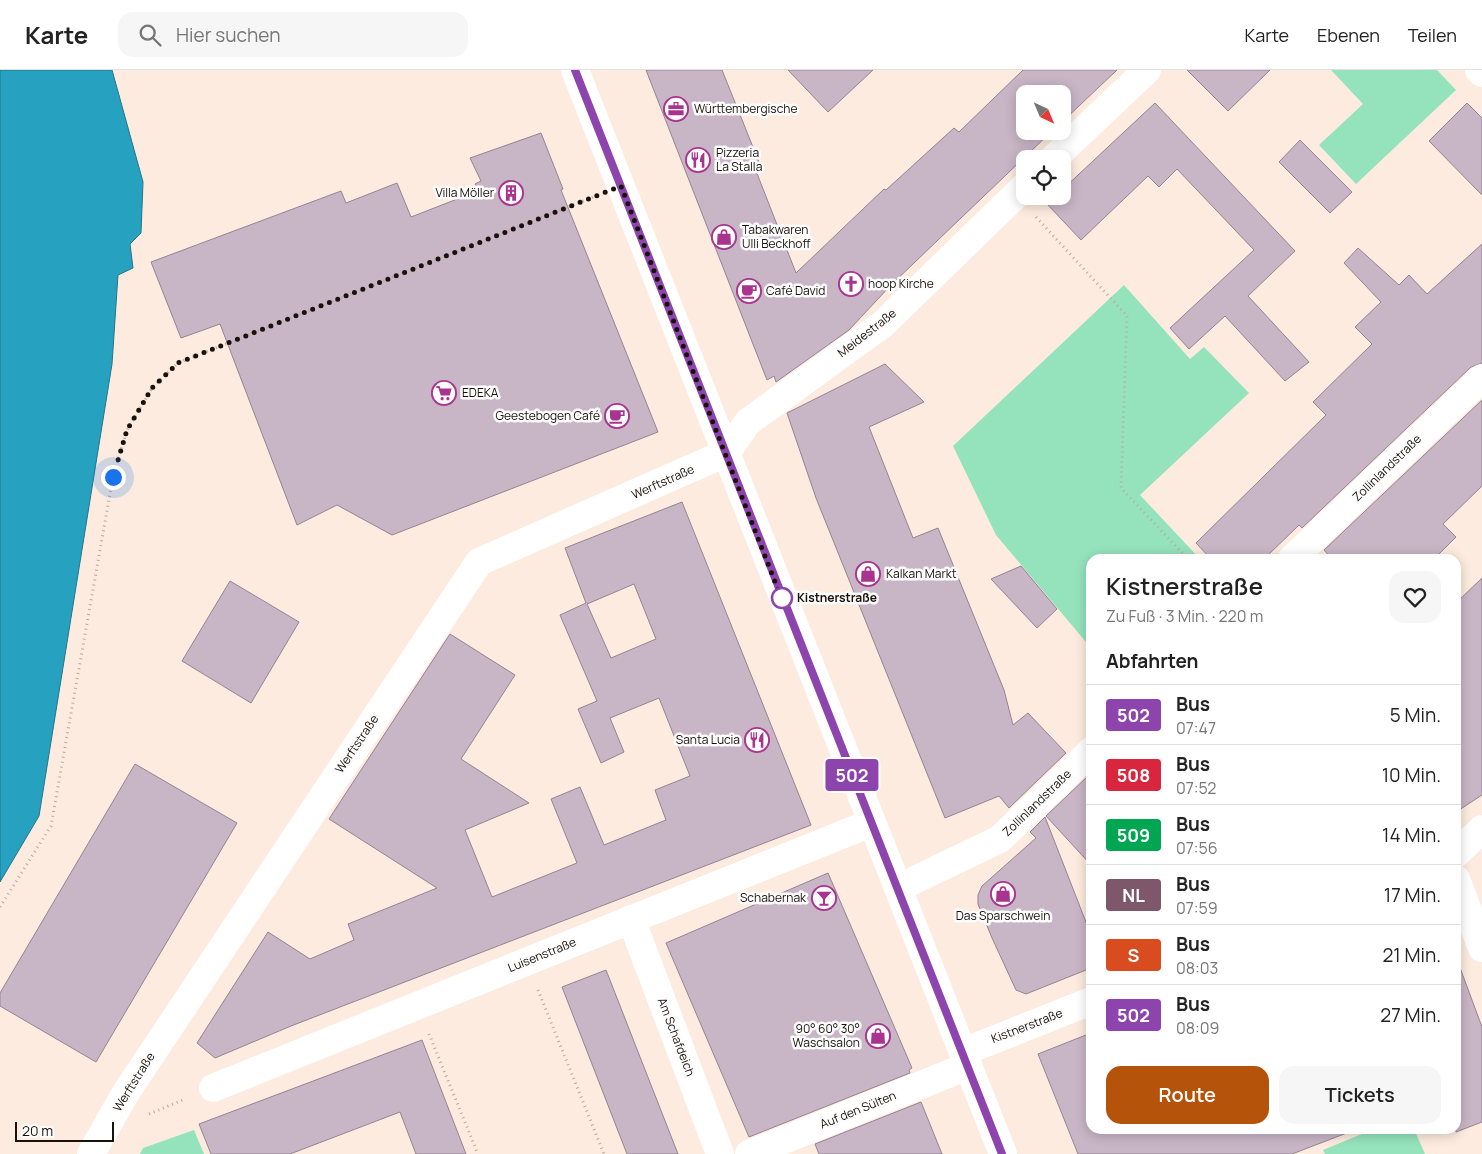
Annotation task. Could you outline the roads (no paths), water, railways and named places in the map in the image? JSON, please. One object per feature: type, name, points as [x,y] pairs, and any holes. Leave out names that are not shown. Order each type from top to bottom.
[{"type":"street","points":[[575,70],[1002,1154]]},
{"type":"street","points":[[1063,150],[1147,70]]},
{"type":"street","points":[[1479,70],[1482,73]]},
{"type":"street","name":"Meidestraße","points":[[726,453],[748,422],[883,324],[1016,194]]},
{"type":"street","name":"Zollinlandstraße","points":[[1297,554],[1482,378]]},
{"type":"street","name":"Werftstraße","points":[[91,1154],[124,1094],[479,562],[726,453]]},
{"type":"street","name":"Zollinlandstraße","points":[[898,888],[1000,838],[1086,755]]},
{"type":"street","name":"Luisenstraße","points":[[213,1088],[871,823]]},
{"type":"street","points":[[1461,849],[1482,829]]},
{"type":"street","points":[[1461,891],[1482,948]]},
{"type":"street","name":"Am Schafdeich","points":[[631,920],[720,1154]]},
{"type":"street","name":"Kistnerstraße","points":[[965,1059],[1086,1003]]},
{"type":"street","name":"Auf den Sülten","points":[[749,1154],[965,1059]]},
{"type":"water","points":[[0,70],[112,70],[143,182],[141,233],[130,244],[133,268],[118,275],[112,364],[39,816],[0,882]]},
{"type":"place","name":"Württembergische","points":[[676,109]]},
{"type":"place","name":"Pizzeria La Stalla","points":[[698,160]]},
{"type":"place","name":"Villa Möller","points":[[511,193]]},
{"type":"place","name":"Tabakwaren Ulli Beckhoff","points":[[724,237]]},
{"type":"place","name":"hoop Kirche","points":[[851,284]]},
{"type":"place","name":"Café David","points":[[749,291]]},
{"type":"place","name":"EDEKA","points":[[444,393]]},
{"type":"place","name":"Geestebogen Café","points":[[617,416]]},
{"type":"place","name":"Kalkan Markt","points":[[868,574]]},
{"type":"place","name":"Kistnerstraße","points":[[782,598]]},
{"type":"place","name":"Santa Lucia","points":[[757,740]]},
{"type":"place","name":"Das Sparschwein","points":[[1003,894]]},
{"type":"place","name":"Schabernak","points":[[824,898]]},
{"type":"place","name":"90° 60° 30° Waschsalon","points":[[878,1036]]}]
